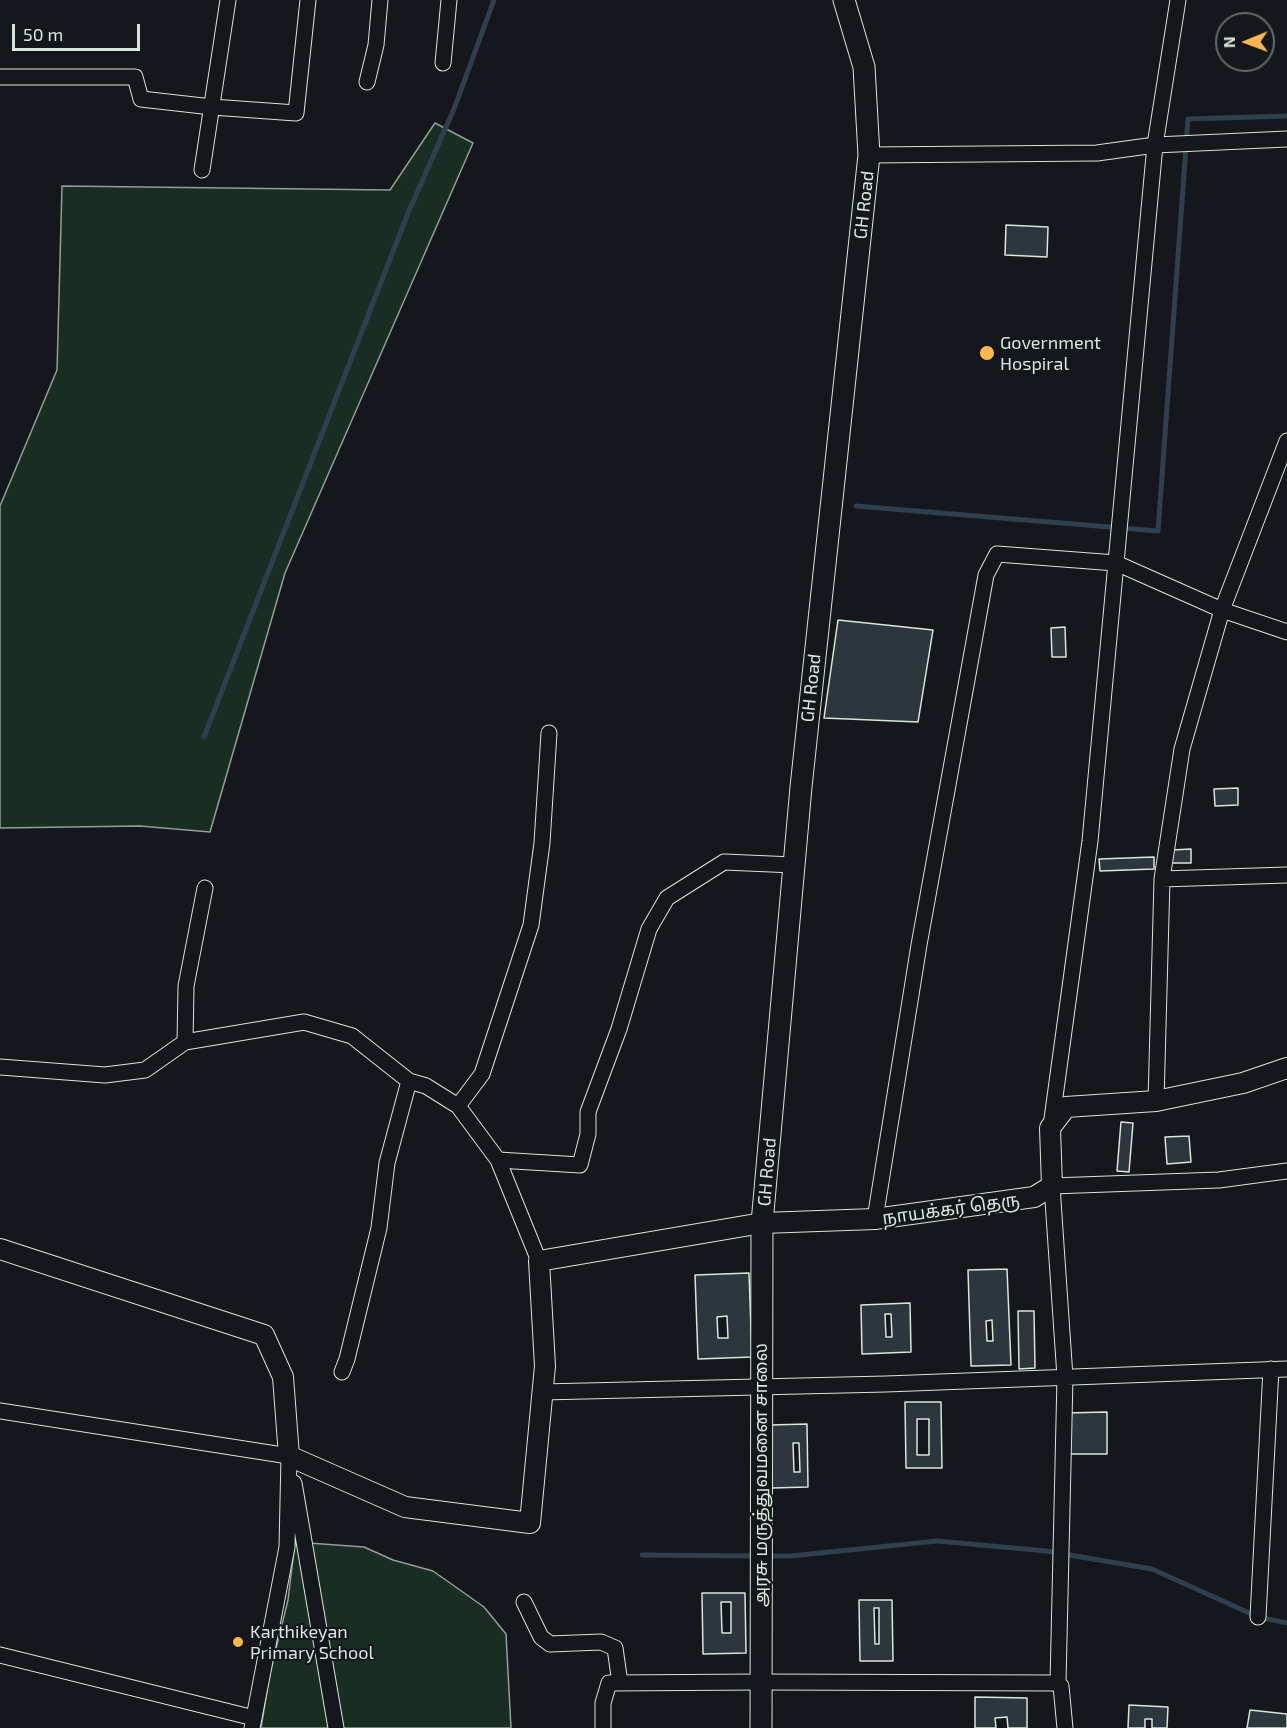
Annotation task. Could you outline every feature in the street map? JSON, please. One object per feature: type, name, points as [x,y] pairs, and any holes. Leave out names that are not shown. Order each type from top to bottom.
[{"type":"main road","name":"GH Road","points":[[762,1222],[794,864],[869,155],[864,67],[844,0]]},
{"type":"main road","name":"அரசு மருத்துவமனை சாலை","points":[[761,1728],[762,1222]]},
{"type":"street","points":[[202,170],[228,0]]},
{"type":"street","points":[[0,77],[135,77],[141,99],[296,113],[308,0]]},
{"type":"street","points":[[367,82],[375,45],[380,0]]},
{"type":"street","points":[[443,63],[449,0]]},
{"type":"street","points":[[1065,1728],[1061,1686],[1058,1683],[1065,1377],[1050,1128],[1090,841],[1155,145],[1178,0]]},
{"type":"street","points":[[869,155],[1097,153],[1155,145],[1287,139]]},
{"type":"street","points":[[1156,1101],[1161,879],[1182,749],[1222,610],[1287,441]]},
{"type":"street","points":[[874,1219],[921,933],[986,575],[997,554],[1116,563],[1222,610],[1287,632]]},
{"type":"street","points":[[458,1106],[482,1074],[531,925],[542,843],[549,733]]},
{"type":"street","points":[[498,1160],[580,1165],[588,1134],[588,1112],[619,1029],[649,929],[667,898],[724,862],[794,864]]},
{"type":"street","points":[[1161,879],[1287,875]]},
{"type":"street","points":[[185,1042],[186,986],[205,888]]},
{"type":"street","points":[[0,1066],[105,1075],[145,1070],[185,1042],[304,1022],[352,1036],[409,1082],[426,1086],[458,1106],[498,1160],[539,1261],[545,1366],[530,1522],[405,1507],[289,1456],[0,1411]]},
{"type":"street","points":[[1050,1128],[1066,1107],[1156,1101],[1243,1083],[1287,1068]]},
{"type":"street","points":[[342,1372],[379,1228],[387,1163],[409,1082]]},
{"type":"street","points":[[1052,1186],[1219,1180],[1287,1171]]},
{"type":"street","name":"நாயக்கர் தெரு","points":[[539,1261],[762,1222],[874,1219],[1034,1197],[1052,1186]]},
{"type":"street","points":[[0,1250],[264,1335],[283,1377],[289,1456],[287,1547],[253,1723],[0,1655]]},
{"type":"street","points":[[542,1392],[886,1384],[1279,1369],[1258,1617]]},
{"type":"street","points":[[289,1456],[304,1527],[336,1728]]},
{"type":"street","points":[[524,1602],[541,1637],[550,1644],[601,1642],[615,1648],[621,1683]]},
{"type":"street","points":[[603,1728],[603,1703],[609,1683],[1058,1683]]},
{"type":"green space","points":[[435,123],[473,143],[285,573],[210,832],[140,826],[0,828],[0,506],[57,370],[62,186],[390,190]]},
{"type":"green space","points":[[295,1542],[364,1547],[393,1560],[433,1571],[484,1607],[506,1634],[511,1728],[261,1728],[270,1673],[288,1600]]},
{"type":"building","points":[[1006,225],[1048,227],[1047,257],[1005,255]]},
{"type":"building","points":[[838,620],[933,630],[918,722],[824,718]]},
{"type":"building","points":[[1065,627],[1066,657],[1052,657],[1051,628]]},
{"type":"building","points":[[1238,788],[1238,805],[1215,806],[1214,789]]},
{"type":"building","points":[[1191,849],[1191,863],[1172,863],[1172,850]]},
{"type":"building","points":[[1154,857],[1154,869],[1100,871],[1099,859]]},
{"type":"building","points":[[1121,1122],[1133,1123],[1129,1172],[1117,1171]]},
{"type":"building","points":[[1189,1136],[1191,1162],[1167,1164],[1165,1137]]},
{"type":"building","points":[[1007,1269],[1011,1365],[971,1366],[968,1270]],"holes":[[[992,1320],[993,1341],[987,1341],[986,1321]]]},
{"type":"building","points":[[749,1273],[752,1357],[698,1359],[695,1275]],"holes":[[[727,1316],[728,1338],[718,1338],[717,1317]]]},
{"type":"building","points":[[910,1303],[911,1352],[862,1354],[861,1305]],"holes":[[[885,1314],[891,1314],[892,1337],[886,1337]]]},
{"type":"building","points":[[1018,1311],[1034,1311],[1035,1368],[1019,1369]]},
{"type":"building","points":[[905,1402],[941,1402],[942,1468],[906,1468]],"holes":[[[917,1419],[929,1419],[929,1455],[917,1455]]]},
{"type":"building","points":[[1107,1412],[1107,1454],[1066,1454],[1065,1413]]},
{"type":"building","points":[[807,1424],[808,1487],[772,1488],[770,1425]],"holes":[[[793,1443],[799,1443],[800,1472],[794,1472]]]},
{"type":"building","points":[[702,1593],[745,1593],[746,1653],[703,1654]],"holes":[[[721,1602],[731,1602],[731,1633],[722,1633]]]},
{"type":"building","points":[[859,1600],[892,1600],[893,1661],[860,1661]],"holes":[[[874,1608],[879,1608],[879,1644],[875,1644]]]},
{"type":"building","points":[[975,1697],[1027,1698],[1027,1728],[1008,1728],[1007,1717],[995,1718],[996,1728],[975,1728]]},
{"type":"building","points":[[1129,1705],[1168,1707],[1167,1728],[1152,1728],[1152,1719],[1145,1719],[1145,1728],[1128,1728]]},
{"type":"building","points":[[1250,1710],[1287,1714],[1287,1728],[1247,1728]]},
{"type":"waterway","points":[[204,737],[408,213],[454,109],[494,0]]},
{"type":"waterway","points":[[856,506],[1158,531],[1188,119],[1287,116]]},
{"type":"waterway","points":[[767,1556],[791,1556],[937,1541],[1046,1551],[1152,1569],[1258,1617],[1287,1623]]},
{"type":"waterway","points":[[642,1555],[757,1556]]},
{"type":"place","name":"Government Hospiral","points":[[987,353]]},
{"type":"place","name":"Karthikeyan Primary School","points":[[238,1642]]}]
